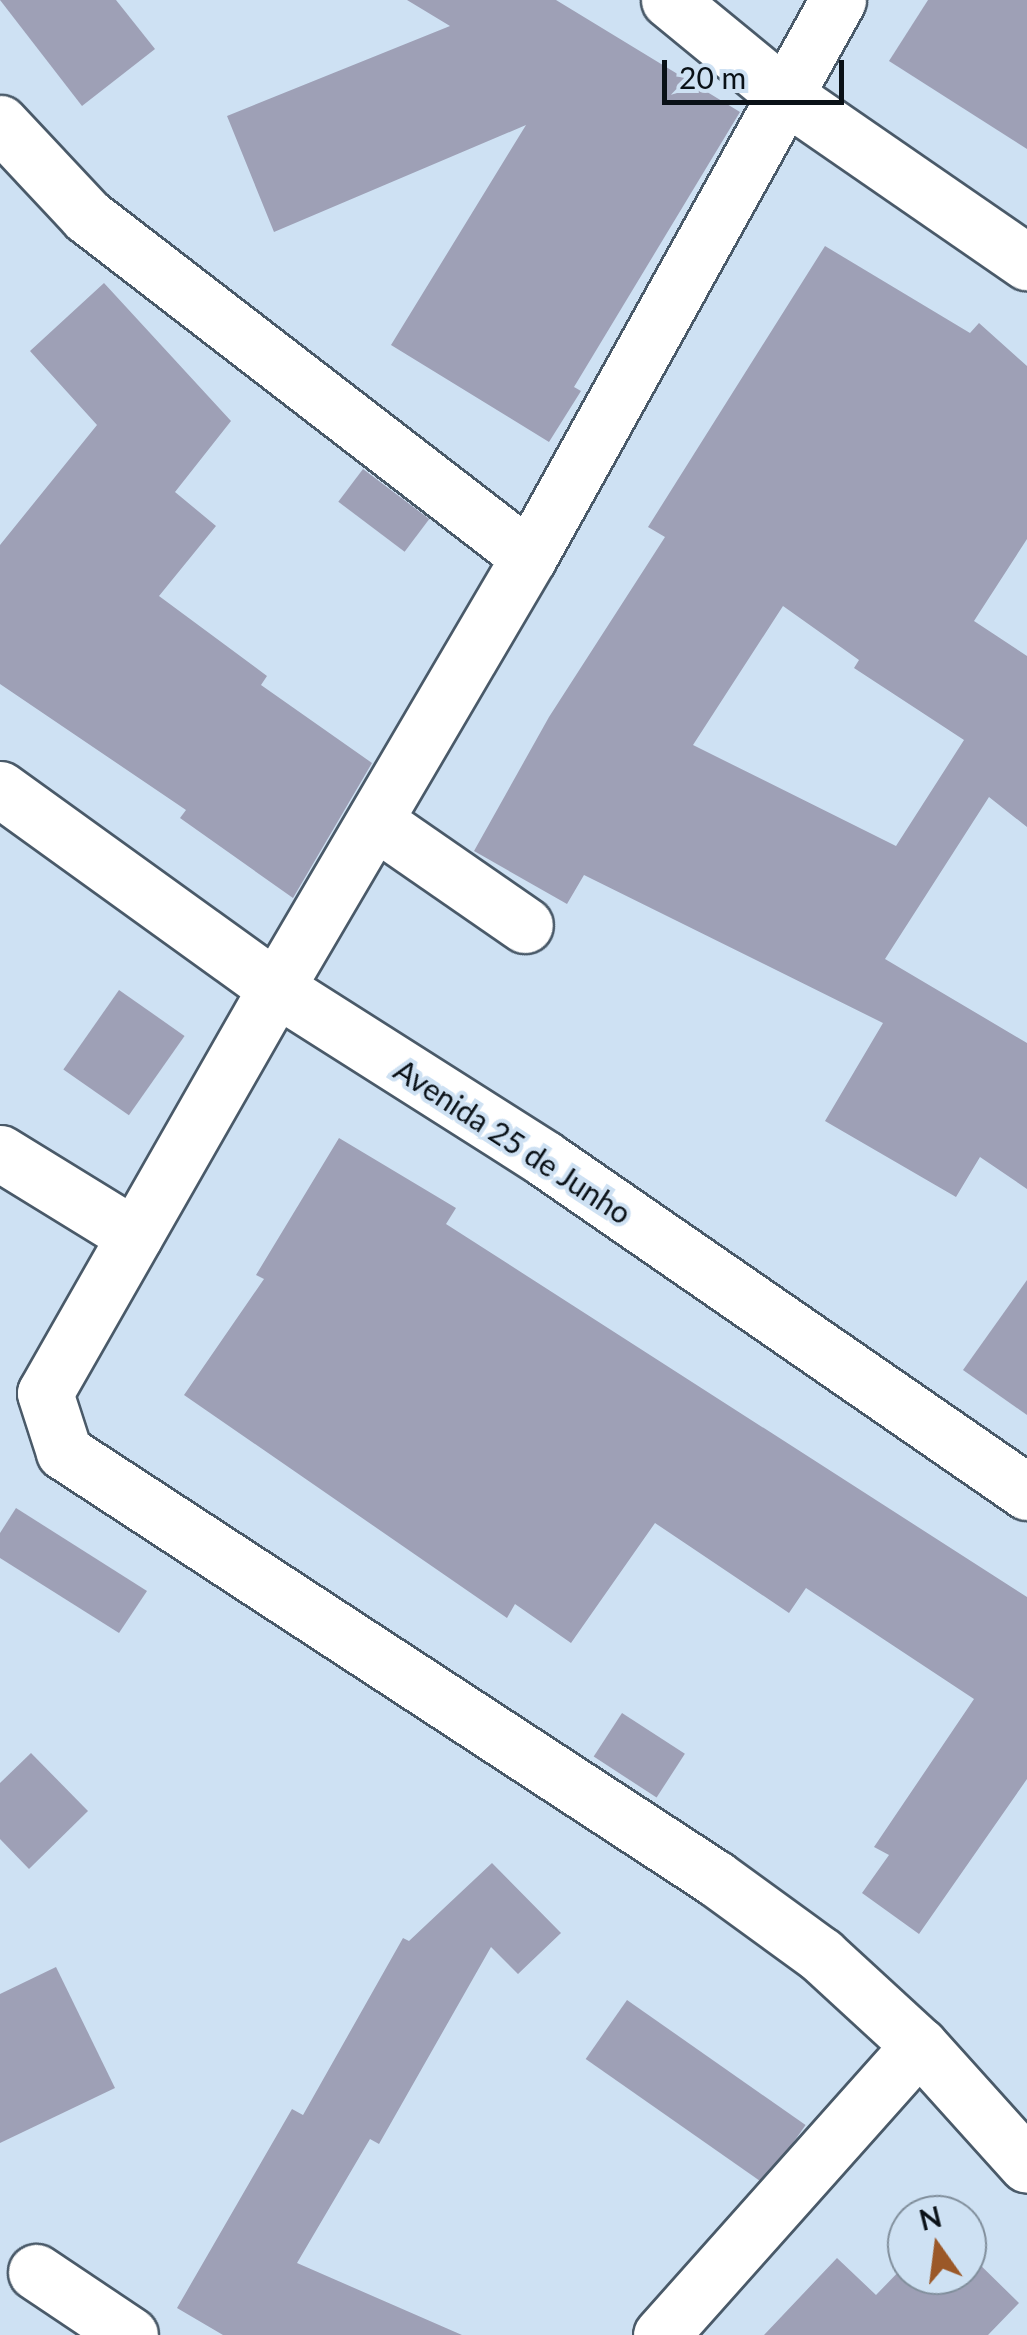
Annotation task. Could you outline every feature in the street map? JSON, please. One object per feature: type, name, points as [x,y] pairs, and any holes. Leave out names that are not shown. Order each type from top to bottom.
[{"type":"street","points":[[669,0],[786,96],[1027,262]]},
{"type":"street","points":[[838,0],[529,558],[276,988],[45,1393],[64,1452],[715,1878],[821,1956],[919,2044],[1027,2166]]},
{"type":"street","points":[[0,122],[87,216],[529,558]]},
{"type":"street","name":"Avenida 25 de Junho","points":[[0,789],[276,988],[545,1159],[1027,1492]]},
{"type":"street","points":[[376,822],[525,925]]},
{"type":"street","points":[[0,1153],[135,1236]]},
{"type":"street","points":[[661,2335],[919,2044]]},
{"type":"street","points":[[36,2272],[130,2335]]},
{"type":"building","points":[[0,0],[116,0],[155,49],[82,106]]},
{"type":"building","points":[[407,0],[556,0],[740,112],[574,387],[581,391],[549,442],[391,345],[526,125],[274,232],[227,116],[450,26]]},
{"type":"building","points":[[928,0],[1027,0],[1027,149],[889,61]]},
{"type":"building","points":[[825,246],[970,333],[979,323],[1027,366],[1027,539],[974,621],[1027,656],[1027,827],[989,797],[885,959],[1027,1043],[1027,1189],[980,1157],[956,1197],[825,1121],[883,1023],[584,875],[567,904],[474,851],[549,717],[665,537],[648,527]],"holes":[[[783,606],[859,660],[854,668],[964,740],[896,846],[693,745]]]},
{"type":"building","points":[[104,283],[231,421],[175,492],[216,526],[159,596],[267,676],[261,685],[372,763],[293,898],[180,818],[186,810],[0,684],[0,545],[97,425],[30,351]]},
{"type":"building","points":[[363,469],[429,519],[405,552],[338,502]]},
{"type":"building","points":[[119,990],[185,1036],[129,1115],[63,1069]]},
{"type":"building","points":[[339,1138],[456,1208],[446,1224],[1027,1597],[1027,1779],[919,1934],[862,1893],[889,1855],[874,1847],[974,1699],[806,1588],[789,1613],[655,1523],[571,1643],[515,1604],[507,1618],[184,1395],[264,1279],[256,1275]]},
{"type":"building","points":[[1027,1280],[1027,1415],[963,1370]]},
{"type":"building","points":[[16,1508],[147,1591],[119,1633],[0,1558],[0,1533]]},
{"type":"building","points":[[622,1713],[685,1754],[657,1797],[594,1757]]},
{"type":"building","points":[[31,1753],[88,1811],[29,1869],[0,1839],[0,1783]]},
{"type":"building","points":[[492,1863],[561,1933],[518,1974],[491,1947],[379,2144],[370,2139],[297,2263],[462,2335],[223,2335],[177,2308],[292,2109],[303,2115],[403,1938],[409,1941]]},
{"type":"building","points":[[56,1967],[115,2088],[0,2143],[0,1994]]},
{"type":"building","points":[[627,2000],[806,2125],[764,2184],[586,2059]]},
{"type":"building","points":[[837,2258],[876,2295],[887,2284],[887,2295],[987,2295],[987,2272],[1019,2303],[988,2335],[764,2335]]}]
